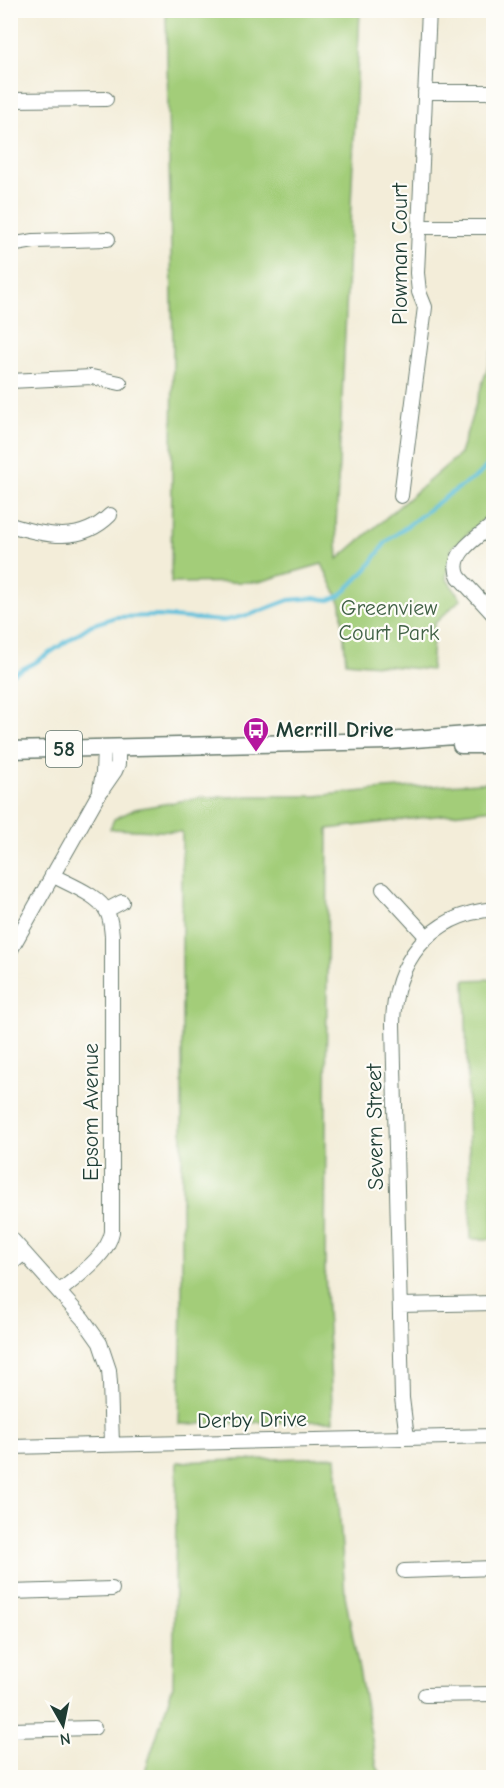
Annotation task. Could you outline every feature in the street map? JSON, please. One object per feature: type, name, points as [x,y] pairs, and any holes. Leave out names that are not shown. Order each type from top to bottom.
[{"type":"main road","name":"58","points":[[10,750],[388,741],[494,733]]},
{"type":"main road","name":"58","points":[[388,741],[441,745],[494,745]]},
{"type":"street","name":"Plowman Court","points":[[401,495],[425,307],[419,292],[417,273],[429,10]]},
{"type":"street","points":[[425,92],[494,92]]},
{"type":"street","points":[[10,100],[106,99]]},
{"type":"street","points":[[419,226],[494,227]]},
{"type":"street","points":[[10,245],[34,240],[108,239]]},
{"type":"street","points":[[10,381],[92,377],[120,383]]},
{"type":"street","points":[[10,525],[40,533],[77,534],[94,528],[110,515]]},
{"type":"street","points":[[494,524],[461,552],[456,563],[459,577],[494,615]]},
{"type":"street","points":[[10,951],[97,797],[115,771],[118,764],[111,748]]},
{"type":"street","points":[[52,875],[92,897],[107,910],[122,902]]},
{"type":"street","points":[[383,888],[427,937]]},
{"type":"street","name":"Severn Street","points":[[403,1438],[399,1420],[402,1398],[393,1010],[395,996],[403,970],[427,937],[444,924],[463,915],[494,909]]},
{"type":"street","name":"Epsom Avenue","points":[[58,1292],[99,1256],[109,1243],[112,1232],[112,936],[107,910]]},
{"type":"street","points":[[10,1237],[93,1332],[105,1354],[110,1383],[112,1444]]},
{"type":"street","points":[[10,1265],[24,1253]]},
{"type":"street","points":[[400,1305],[494,1303]]},
{"type":"street","name":"Derby Drive","points":[[10,1447],[494,1436]]},
{"type":"street","points":[[404,1570],[494,1568]]},
{"type":"street","points":[[10,1592],[112,1589]]},
{"type":"street","points":[[425,1695],[494,1694]]},
{"type":"street","points":[[10,1730],[94,1728]]},
{"type":"green space","name":"Greenview Court Park","points":[[166,11],[360,11],[336,526],[338,559],[460,454],[493,350],[493,511],[452,548],[446,578],[461,599],[434,624],[431,670],[346,662],[341,604],[322,564],[259,582],[171,583],[173,347]]},
{"type":"green space","points":[[493,782],[493,809],[328,829],[325,1273],[333,1421],[179,1424],[182,1304],[182,832],[110,829],[114,819],[135,809],[198,798],[315,796]]},
{"type":"green space","points":[[493,979],[493,1239],[471,1239],[465,980]]},
{"type":"green space","points":[[336,1457],[345,1595],[377,1767],[383,1777],[143,1777],[173,1686],[177,1462]]},
{"type":"waterway","points":[[10,675],[36,662],[91,625],[116,617],[158,616],[223,621],[252,614],[289,600],[315,598],[329,600],[340,596],[367,569],[386,542],[448,495],[479,475],[494,457]]},
{"type":"place","name":"Merrill Drive","points":[[256,753]]}]
